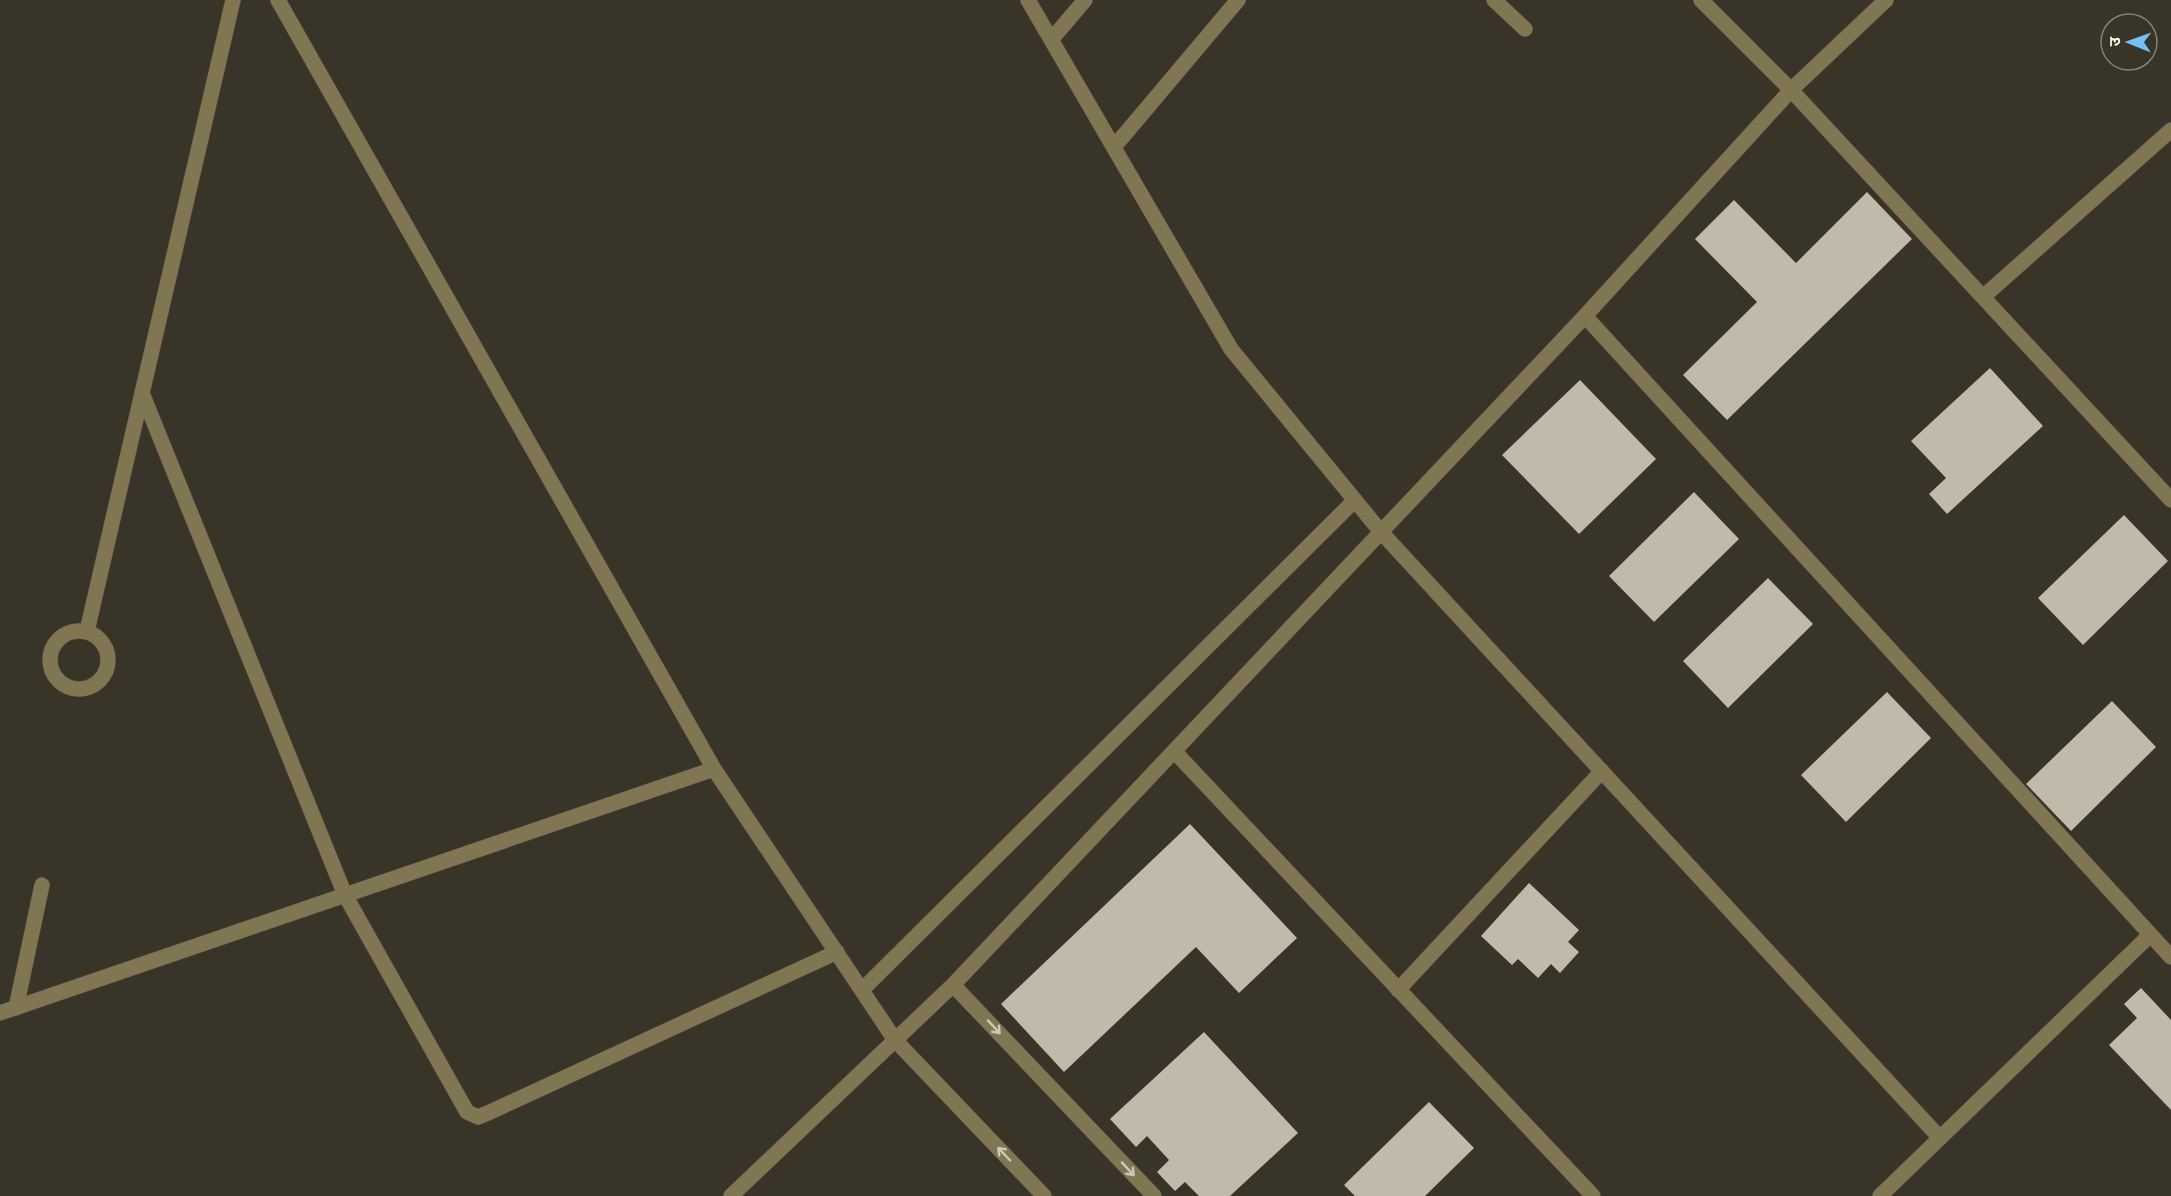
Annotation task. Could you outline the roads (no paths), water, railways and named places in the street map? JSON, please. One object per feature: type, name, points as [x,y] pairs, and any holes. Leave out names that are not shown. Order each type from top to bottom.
[{"type":"street","points":[[87,631],[232,0]]},
{"type":"street","points":[[278,0],[714,769],[895,1040],[1044,1196]]},
{"type":"street","points":[[1028,0],[1231,349],[1381,532],[1940,1138]]},
{"type":"street","points":[[1051,40],[1085,0]]},
{"type":"street","points":[[1114,147],[1238,0]]},
{"type":"street","points":[[1494,0],[1525,29]]},
{"type":"street","points":[[1701,0],[1791,90],[2171,500]]},
{"type":"street","points":[[731,1196],[953,985],[1585,316],[1791,90],[1886,0]]},
{"type":"street","points":[[1983,297],[2171,130]]},
{"type":"street","points":[[1585,316],[2171,957]]},
{"type":"street","points":[[142,393],[345,895],[467,1112],[478,1118],[837,952]]},
{"type":"street","points":[[862,990],[1355,500]]},
{"type":"street","points":[[1174,751],[1593,1196]]},
{"type":"street","points":[[0,1014],[714,769]]},
{"type":"street","points":[[1398,990],[1602,771]]},
{"type":"street","points":[[16,1008],[42,885]]},
{"type":"street","points":[[1880,1196],[2150,934]]},
{"type":"street","points":[[953,985],[1154,1196]]}]
